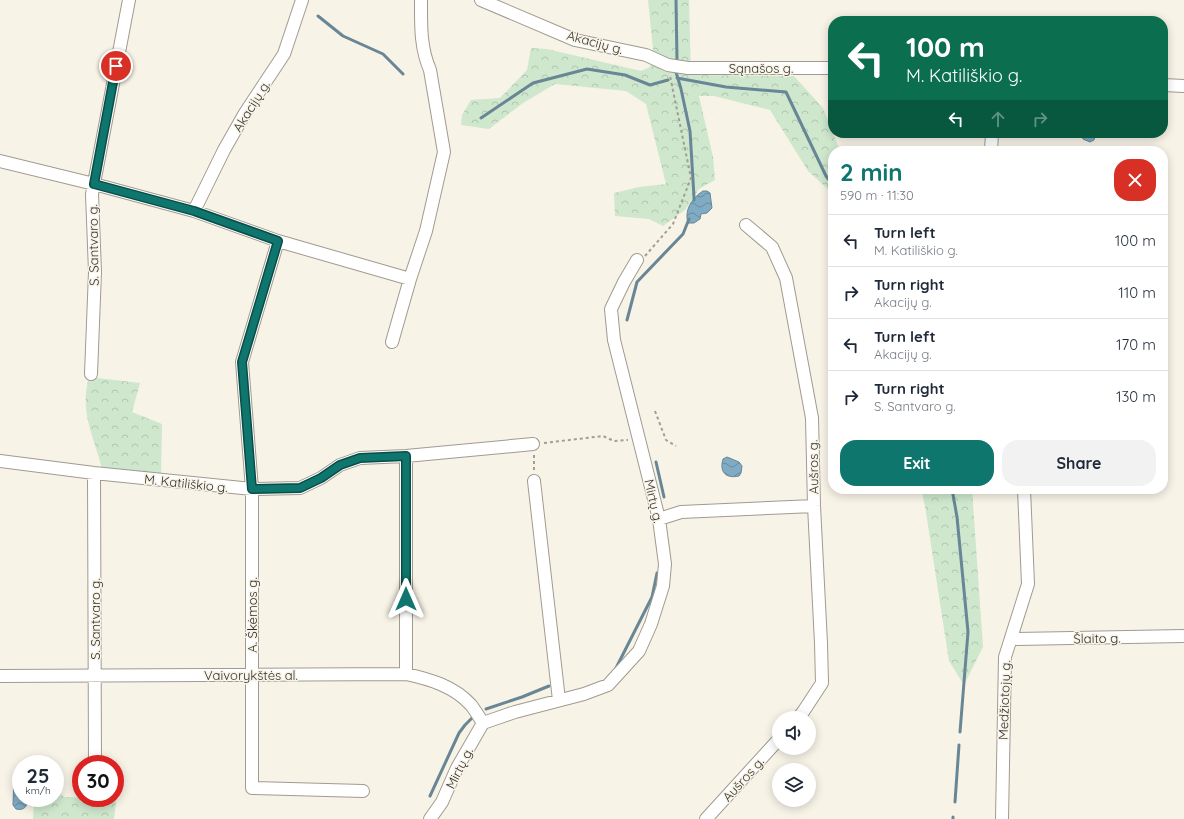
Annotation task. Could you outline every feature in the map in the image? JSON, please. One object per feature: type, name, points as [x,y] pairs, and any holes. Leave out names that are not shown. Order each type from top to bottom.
[{"type":"street","name":"S. Santvaro g.","points":[[91,374],[95,272],[92,194],[129,0]]},
{"type":"street","name":"Akacijų g.","points":[[194,211],[224,150],[245,113],[284,54],[302,0]]},
{"type":"street","points":[[392,342],[410,279],[426,231],[444,152],[430,70],[425,58],[422,36],[421,0]]},
{"type":"street","name":"Akacijų g.","points":[[481,0],[575,40],[646,55],[668,65],[688,68]]},
{"type":"street","name":"Sąnašos g.","points":[[688,68],[828,68]]},
{"type":"street","points":[[1168,85],[1184,86]]},
{"type":"street","points":[[0,161],[194,211],[278,241],[410,279]]},
{"type":"street","name":"Aušros g.","points":[[746,225],[772,247],[786,278],[812,418],[814,506],[822,683],[804,711]]},
{"type":"street","points":[[252,489],[242,362],[278,241]]},
{"type":"street","name":"Mirtų g.","points":[[430,819],[442,802],[457,768],[483,723],[515,712],[584,694],[608,685],[638,651],[651,624],[663,586],[665,564],[659,519],[614,340],[611,310],[624,282],[637,260]]},
{"type":"street","name":"M. Katiliškio g.","points":[[0,461],[94,473],[252,489],[300,488],[321,478],[340,465],[360,458],[406,456],[533,444]]},
{"type":"street","points":[[406,456],[406,674]]},
{"type":"street","name":"S. Santvaro g.","points":[[94,473],[95,755]]},
{"type":"street","points":[[534,480],[559,700]]},
{"type":"street","name":"A. Škėmos g.","points":[[252,489],[252,788],[363,791]]},
{"type":"street","name":"Medžiotojų g.","points":[[1002,819],[1005,657],[1028,584],[1024,494]]},
{"type":"street","points":[[659,519],[681,512],[814,506]]},
{"type":"street","name":"Šlaito g.","points":[[1011,640],[1184,636]]},
{"type":"street","name":"Vaivorykštės al.","points":[[0,676],[406,674],[442,684],[464,698],[471,705],[483,723]]},
{"type":"street","name":"Aušros g.","points":[[706,819],[772,747]]},
{"type":"path","points":[[637,260],[646,256],[673,224],[691,178],[668,65]]},
{"type":"path","points":[[656,411],[666,440],[676,446]]},
{"type":"path","points":[[534,480],[533,444],[603,436],[614,441],[639,439]]},
{"type":"green space","points":[[648,0],[689,0],[691,75],[794,76],[823,108],[828,121],[828,138],[835,138],[838,146],[828,146],[828,189],[808,171],[770,110],[714,96],[699,96],[713,157],[715,180],[699,189],[685,210],[663,226],[649,219],[615,216],[614,193],[639,187],[666,184],[646,104],[626,91],[555,84],[523,103],[489,129],[461,125],[462,115],[471,100],[500,98],[527,70],[531,48],[547,49],[641,71],[650,67],[653,49]]},
{"type":"green space","points":[[89,377],[140,383],[132,412],[162,424],[161,475],[102,469],[87,413],[86,390]]},
{"type":"green space","points":[[922,494],[972,494],[983,647],[964,685],[949,661]]},
{"type":"green space","points":[[64,797],[72,797],[72,807],[115,807],[114,819],[33,819],[34,807],[64,807]]},
{"type":"water","points":[[1083,138],[1095,138],[1090,142]]},
{"type":"water","points":[[703,191],[710,193],[712,208],[707,213],[701,214],[700,219],[694,223],[688,223],[688,209],[695,197]]},
{"type":"water","points":[[727,457],[739,462],[742,466],[739,476],[730,476],[725,474],[723,471],[723,459]]},
{"type":"water","points":[[14,807],[25,807],[24,809],[16,809]]},
{"type":"waterway","points":[[676,0],[677,60]]},
{"type":"waterway","points":[[318,16],[343,36],[383,54],[403,74]]},
{"type":"waterway","points":[[481,118],[533,83],[587,69],[625,75],[650,85],[668,80]]},
{"type":"waterway","points":[[676,72],[690,131],[694,200]]},
{"type":"waterway","points":[[677,78],[726,87],[786,92],[828,179]]},
{"type":"waterway","points":[[627,320],[637,282],[683,234],[689,219]]},
{"type":"waterway","points":[[656,462],[664,497]]},
{"type":"waterway","points":[[953,494],[957,517],[968,632],[960,732]]},
{"type":"waterway","points":[[615,670],[652,597],[657,573]]},
{"type":"waterway","points":[[486,709],[549,686]]},
{"type":"waterway","points":[[430,796],[459,733],[472,718]]},
{"type":"waterway","points":[[955,802],[959,745]]},
{"type":"route","points":[[116,66],[94,184],[194,211],[278,241],[242,362],[252,489],[300,488],[321,478],[340,465],[360,458],[406,456],[406,599]]}]
